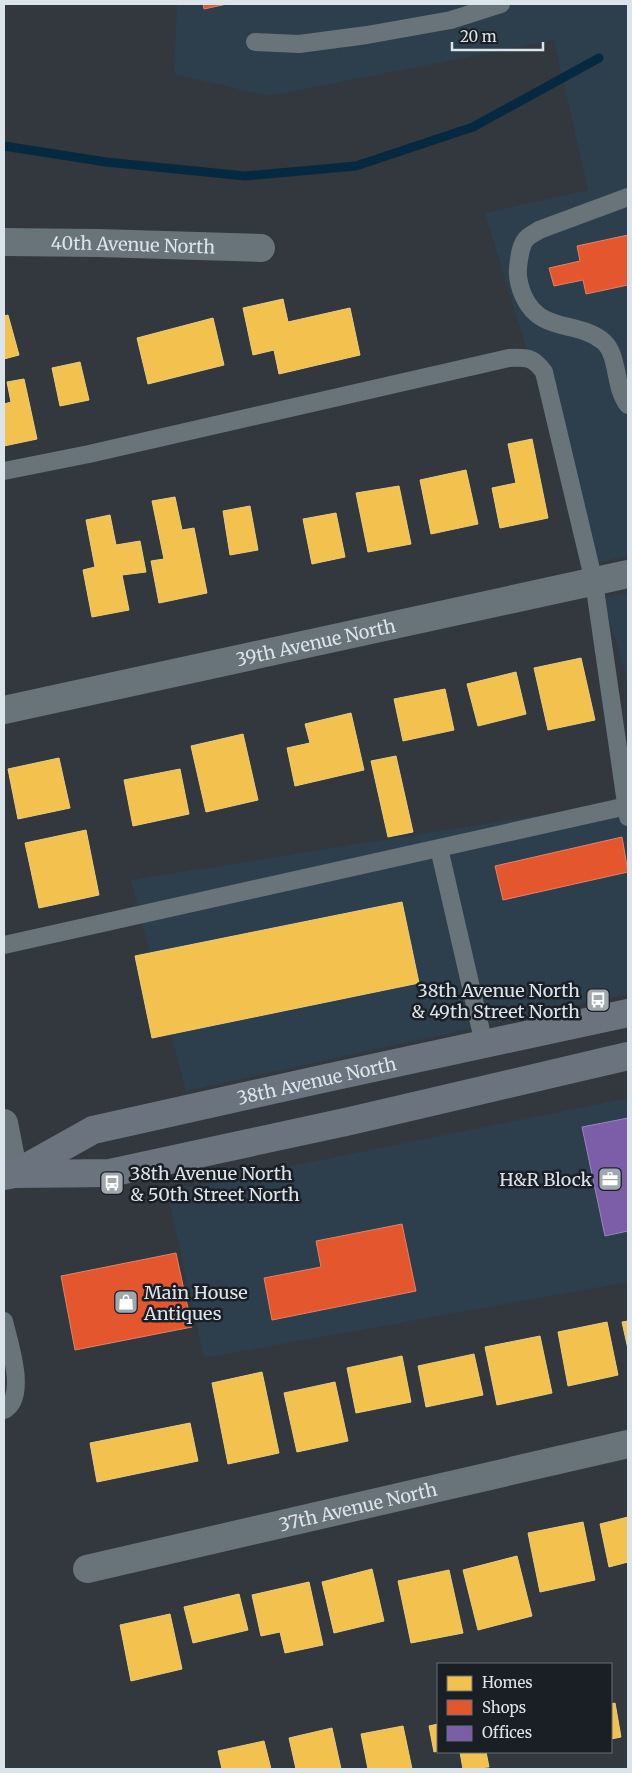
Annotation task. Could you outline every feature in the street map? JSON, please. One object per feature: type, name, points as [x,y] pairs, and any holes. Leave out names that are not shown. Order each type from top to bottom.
[{"type":"main road","name":"38th Avenue North","points":[[9,1175],[93,1130],[628,1012]]},
{"type":"main road","points":[[9,1175],[110,1173],[350,1122],[628,1056]]},
{"type":"street","name":"40th Avenue North","points":[[4,242],[261,248]]},
{"type":"street","name":"39th Avenue North","points":[[4,710],[628,574]]},
{"type":"street","points":[[4,1123],[9,1175]]},
{"type":"street","name":"37th Avenue North","points":[[87,1569],[628,1444]]},
{"type":"lane","points":[[450,20],[460,4]]},
{"type":"lane","points":[[254,42],[299,44],[367,36],[450,20],[501,4]]},
{"type":"lane","points":[[628,196],[539,230],[526,239],[520,252],[518,272],[521,290],[530,309],[542,319],[591,334],[605,343],[612,356],[622,396],[628,405]]},
{"type":"lane","points":[[4,471],[89,454],[508,358],[526,357],[537,362],[544,372],[594,582],[628,811],[439,848],[4,944]]},
{"type":"lane","points":[[439,848],[484,1044]]},
{"type":"lane","points":[[4,1321],[17,1389],[10,1406],[4,1410]]},
{"type":"shaded area","points":[[177,4],[628,4],[628,556],[592,564],[485,213],[588,190],[554,40],[269,96],[174,74]]},
{"type":"shaded area","points":[[628,593],[628,683],[603,598]]},
{"type":"shaded area","points":[[628,801],[628,994],[186,1091],[131,880]]},
{"type":"shaded area","points":[[628,1098],[628,1282],[204,1358],[167,1191]]},
{"type":"building: Homes","points":[[283,299],[288,322],[350,308],[360,355],[279,374],[274,350],[253,355],[243,308]]},
{"type":"building: Homes","points":[[8,315],[19,355],[4,359],[4,316]]},
{"type":"building: Homes","points":[[213,318],[224,365],[148,384],[137,338]]},
{"type":"building: Homes","points":[[80,362],[89,400],[60,406],[52,368]]},
{"type":"building: Homes","points":[[24,379],[37,439],[4,446],[4,404],[11,402],[7,382]]},
{"type":"building: Homes","points":[[532,439],[548,518],[500,528],[492,488],[516,483],[508,444]]},
{"type":"building: Homes","points":[[466,470],[478,524],[431,534],[420,480]]},
{"type":"building: Homes","points":[[399,486],[411,544],[368,552],[356,493]]},
{"type":"building: Homes","points":[[175,497],[182,530],[194,528],[207,593],[159,603],[151,561],[164,559],[152,501]]},
{"type":"building: Homes","points":[[250,506],[258,550],[230,555],[223,511]]},
{"type":"building: Homes","points":[[336,513],[345,557],[312,564],[303,519]]},
{"type":"building: Homes","points":[[110,515],[116,545],[140,541],[146,572],[122,575],[129,610],[92,617],[83,570],[95,567],[86,520]]},
{"type":"building: Homes","points":[[581,658],[595,720],[548,730],[534,668]]},
{"type":"building: Homes","points":[[516,672],[526,714],[478,726],[467,684]]},
{"type":"building: Homes","points":[[445,689],[454,730],[403,741],[394,699]]},
{"type":"building: Homes","points":[[351,713],[364,770],[295,786],[287,748],[310,743],[305,724]]},
{"type":"building: Homes","points":[[243,734],[258,800],[206,812],[191,746]]},
{"type":"building: Homes","points":[[396,756],[413,832],[388,837],[371,761]]},
{"type":"building: Homes","points":[[59,758],[70,808],[18,819],[8,769]]},
{"type":"building: Homes","points":[[180,769],[189,814],[133,826],[124,780]]},
{"type":"building: Homes","points":[[86,830],[99,895],[39,908],[25,843]]},
{"type":"building: Homes","points":[[402,902],[419,983],[152,1038],[135,956]]},
{"type":"building: Homes","points":[[628,1321],[628,1349],[622,1322]]},
{"type":"building: Homes","points":[[607,1322],[618,1375],[568,1386],[558,1332]]},
{"type":"building: Homes","points":[[540,1336],[552,1393],[497,1405],[485,1347]]},
{"type":"building: Homes","points":[[474,1354],[483,1395],[426,1407],[418,1366]]},
{"type":"building: Homes","points":[[402,1356],[411,1402],[356,1413],[347,1368]]},
{"type":"building: Homes","points":[[262,1372],[279,1453],[228,1464],[212,1383]]},
{"type":"building: Homes","points":[[335,1382],[348,1441],[297,1452],[284,1393]]},
{"type":"building: Homes","points":[[190,1423],[198,1461],[97,1482],[90,1443]]},
{"type":"building: Homes","points":[[628,1517],[628,1562],[609,1567],[600,1524]]},
{"type":"building: Homes","points":[[583,1522],[595,1580],[540,1592],[528,1533]]},
{"type":"building: Homes","points":[[517,1556],[532,1616],[478,1630],[463,1570]]},
{"type":"building: Homes","points":[[372,1569],[384,1621],[334,1633],[322,1582]]},
{"type":"building: Homes","points":[[449,1570],[463,1633],[411,1643],[398,1581]]},
{"type":"building: Homes","points":[[309,1582],[323,1645],[285,1653],[280,1632],[261,1636],[252,1595]]},
{"type":"building: Homes","points":[[239,1594],[248,1630],[193,1643],[184,1607]]},
{"type":"building: Homes","points":[[170,1614],[182,1669],[131,1681],[120,1625]]},
{"type":"building: Homes","points":[[615,1703],[621,1737],[612,1739],[612,1704]]},
{"type":"building: Homes","points":[[437,1724],[437,1751],[434,1752],[429,1726]]},
{"type":"building: Homes","points":[[403,1726],[412,1769],[368,1769],[361,1734]]},
{"type":"building: Homes","points":[[332,1728],[341,1769],[296,1769],[289,1738]]},
{"type":"building: Homes","points":[[264,1741],[271,1769],[222,1769],[218,1751]]},
{"type":"building: Homes","points":[[460,1753],[486,1753],[489,1767],[463,1769]]},
{"type":"building: Shops","points":[[203,4],[227,4],[204,9]]},
{"type":"building: Shops","points":[[628,235],[628,285],[586,294],[583,280],[554,286],[549,268],[580,261],[577,246]]},
{"type":"building: Shops","points":[[622,837],[628,872],[503,900],[495,866]]},
{"type":"building: Shops","points":[[402,1224],[416,1291],[272,1320],[264,1278],[321,1267],[316,1241]]},
{"type":"building: Shops","name":"Main House Antiques","points":[[176,1253],[192,1327],[75,1350],[61,1276]]},
{"type":"building: Offices","name":"H&R Block","points":[[628,1118],[628,1231],[605,1236],[582,1127]]},
{"type":"waterway","points":[[4,146],[106,162],[245,176],[356,166],[473,127],[599,58]]},
{"type":"place","name":"38th Avenue North & 49th Street North","points":[[598,1000]]},
{"type":"place","name":"H&R Block","points":[[610,1179]]},
{"type":"place","name":"38th Avenue North & 50th Street North","points":[[112,1183]]},
{"type":"place","name":"Main House Antiques","points":[[126,1302]]}]
